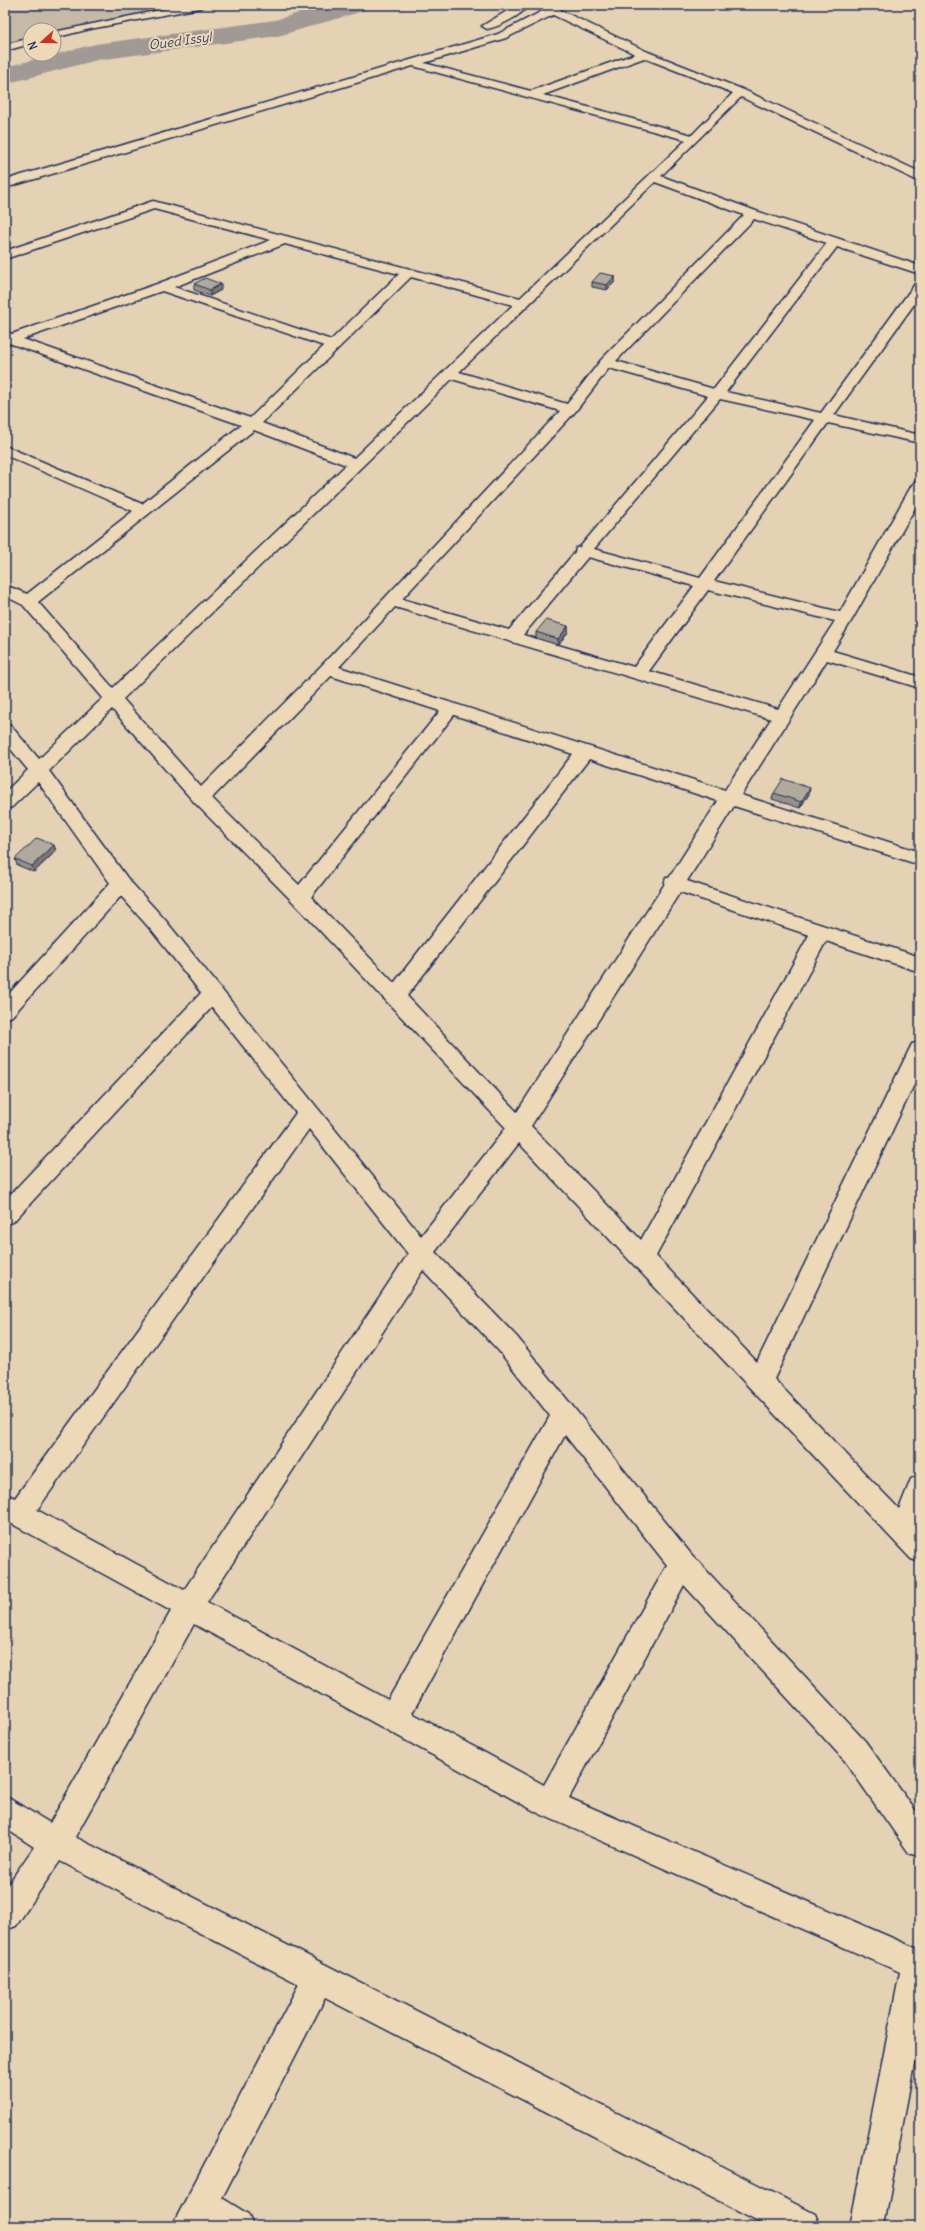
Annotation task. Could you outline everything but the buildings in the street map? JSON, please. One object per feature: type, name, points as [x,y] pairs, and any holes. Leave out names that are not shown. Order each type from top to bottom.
[{"type":"street","points":[[62,33],[97,24],[200,5]]},
{"type":"street","points":[[474,31],[507,17],[524,5]]},
{"type":"street","points":[[5,184],[502,36],[556,8],[644,54],[740,92],[920,177]]},
{"type":"street","points":[[5,48],[22,43]]},
{"type":"street","points":[[531,95],[644,54]]},
{"type":"street","points":[[414,63],[694,139]]},
{"type":"street","points":[[5,803],[653,176],[694,139],[740,92]]},
{"type":"street","points":[[653,176],[752,214],[920,270]]},
{"type":"street","points":[[5,255],[153,205],[522,303]]},
{"type":"street","points":[[201,798],[328,669],[570,409],[606,363],[752,214]]},
{"type":"street","points":[[7,338],[162,287],[283,240]]},
{"type":"street","points":[[512,637],[582,551],[717,394],[834,242]]},
{"type":"street","points":[[29,601],[252,424],[408,273]]},
{"type":"street","points":[[162,287],[334,345]]},
{"type":"street","points":[[638,674],[920,287]]},
{"type":"street","points":[[7,338],[252,424],[356,464]]},
{"type":"street","points":[[606,363],[717,394],[825,416],[920,439]]},
{"type":"street","points":[[449,374],[570,409]]},
{"type":"street","points":[[5,450],[144,510]]},
{"type":"street","points":[[5,1915],[55,1843],[189,1606],[421,1253],[519,1127],[728,797],[845,618],[920,485]]},
{"type":"street","points":[[582,551],[704,584],[845,618]]},
{"type":"street","points":[[5,590],[29,601],[112,699],[201,798],[300,897],[912,1541]]},
{"type":"street","points":[[391,601],[781,716]]},
{"type":"street","points":[[822,653],[920,683]]},
{"type":"street","points":[[328,669],[920,859]]},
{"type":"street","points":[[300,897],[451,708]]},
{"type":"street","points":[[5,730],[39,771],[121,884],[159,926],[421,1253],[508,1344],[682,1563],[855,1751],[920,1842]]},
{"type":"street","points":[[395,997],[586,751]]},
{"type":"street","points":[[673,883],[920,965]]},
{"type":"street","points":[[5,1011],[121,884]]},
{"type":"street","points":[[643,1258],[820,933]]},
{"type":"street","points":[[5,1215],[212,994]]},
{"type":"street","points":[[760,1382],[920,1050]]},
{"type":"street","points":[[308,1113],[12,1509],[550,1804],[917,1964],[867,2226]]},
{"type":"street","points":[[394,1718],[564,1414]]},
{"type":"street","points":[[912,1541],[920,1487]]},
{"type":"street","points":[[550,1804],[682,1563]]},
{"type":"street","points":[[5,1811],[55,1843],[803,2226]]},
{"type":"street","points":[[236,2226],[194,2215],[319,1978]]},
{"type":"shaded area","points":[[5,5],[203,5],[62,33],[62,22],[22,22],[22,41],[5,43]]},
{"type":"waterway","name":"Oued Issyl","points":[[5,76],[96,52],[278,28],[354,5]]}]
